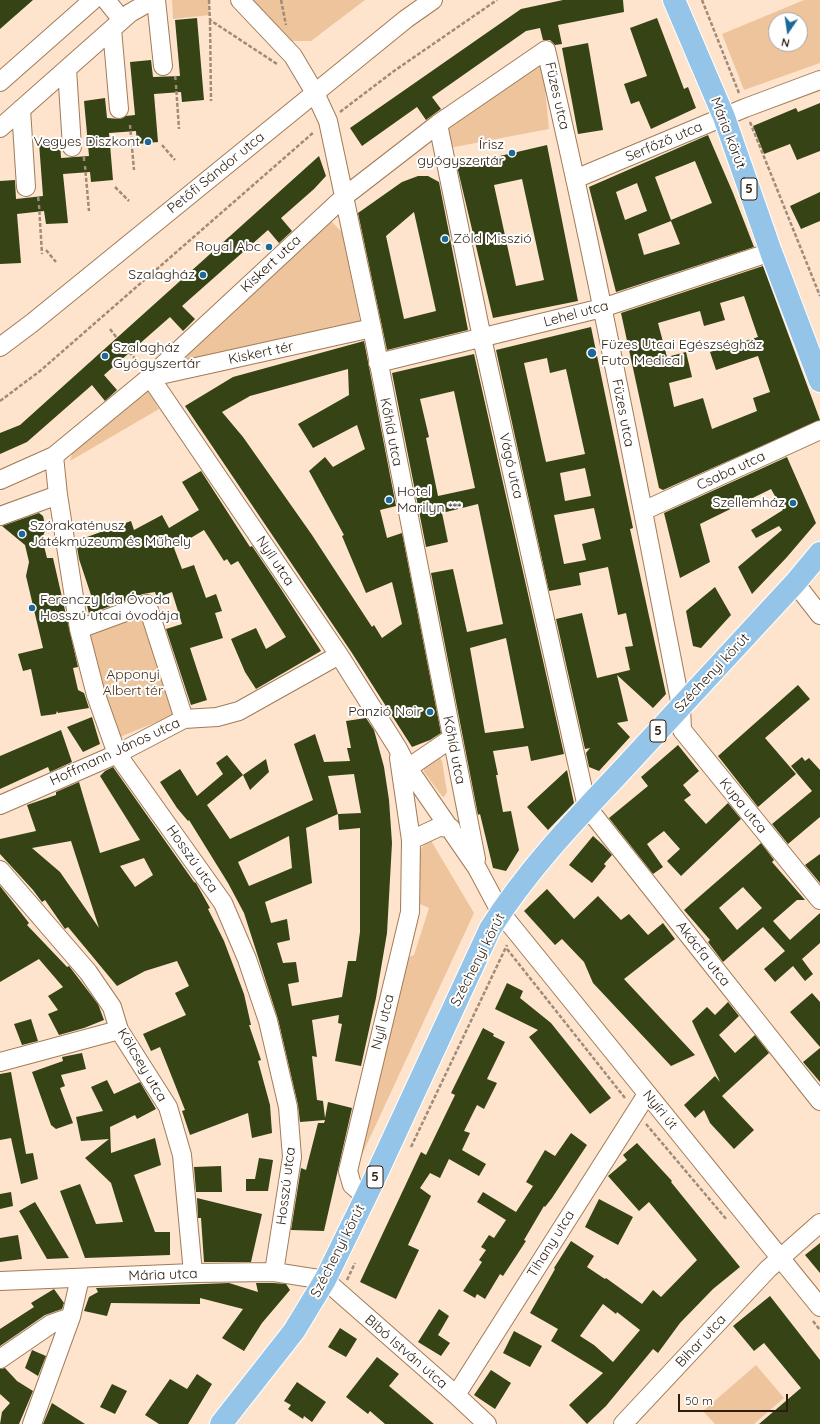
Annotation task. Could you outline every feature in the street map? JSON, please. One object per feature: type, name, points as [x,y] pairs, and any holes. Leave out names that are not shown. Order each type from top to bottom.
[{"type":"main road","name":"Mária körút","points":[[674,0],[724,117],[771,252],[820,381]]},
{"type":"main road","name":"Széchenyi körút","points":[[221,1424],[294,1331],[325,1280],[366,1197],[496,921],[536,865],[795,583],[820,553]]},
{"type":"street","points":[[0,82],[93,0]]},
{"type":"street","points":[[106,0],[117,24],[119,109]]},
{"type":"street","points":[[0,128],[130,13],[155,0],[163,66]]},
{"type":"street","name":"Kőhíd utca","points":[[240,0],[293,56],[315,93],[328,121],[372,328],[477,868]]},
{"type":"street","name":"Petőfi Sándor utca","points":[[0,348],[406,18],[433,0]]},
{"type":"street","name":"Kiskert utca","points":[[0,480],[54,456],[148,374],[345,196],[438,124],[546,50]]},
{"type":"street","name":"Füzes utca","points":[[546,50],[576,179],[681,706]]},
{"type":"street","points":[[67,69],[72,147]]},
{"type":"street","name":"Serfőző utca","points":[[576,179],[745,108],[820,80]]},
{"type":"street","points":[[20,109],[26,187]]},
{"type":"street","name":"Vágó utca","points":[[438,124],[482,338],[587,808]]},
{"type":"street","name":"Lehel utca","points":[[378,363],[602,308],[771,252]]},
{"type":"street","name":"Kiskert tér","points":[[148,374],[372,328]]},
{"type":"street","name":"Nyíl utca","points":[[148,374],[339,655],[397,747],[408,768],[477,868],[496,921]]},
{"type":"street","name":"Csaba utca","points":[[642,511],[820,430]]},
{"type":"street","name":"Hosszú utca","points":[[54,456],[58,495],[79,629],[96,695],[117,754],[223,903],[247,959],[268,1021],[288,1107],[292,1157],[274,1272]]},
{"type":"street","points":[[0,516],[58,495]]},
{"type":"street","points":[[795,583],[820,615]]},
{"type":"street","points":[[79,629],[146,604],[184,719]]},
{"type":"street","name":"Hoffmann János utca","points":[[0,805],[117,754],[184,719],[217,717],[239,711],[339,655]]},
{"type":"street","name":"Kupa utca","points":[[681,706],[682,730],[820,900]]},
{"type":"street","points":[[408,768],[452,738]]},
{"type":"street","name":"Nyíl utca","points":[[366,1197],[352,1184],[348,1171],[410,912],[411,840],[397,747]]},
{"type":"street","name":"Akácfa utca","points":[[587,808],[820,1101]]},
{"type":"street","points":[[411,840],[439,828],[450,828]]},
{"type":"street","name":"Kölcsey utca","points":[[0,870],[88,972],[112,1007],[120,1030],[168,1107],[182,1155],[193,1273]]},
{"type":"street","name":"Nyíri út","points":[[496,921],[647,1094],[779,1258],[815,1313]]},
{"type":"street","points":[[0,1062],[120,1030]]},
{"type":"street","name":"Tihany utca","points":[[456,1395],[647,1094]]},
{"type":"street","name":"Bihar utca","points":[[623,1424],[779,1258],[820,1223]]},
{"type":"street","name":"Mária utca","points":[[0,1281],[193,1273],[274,1272],[325,1280]]},
{"type":"street","points":[[32,1424],[71,1317],[80,1278]]},
{"type":"street","name":"Bibó István utca","points":[[325,1280],[487,1424]]},
{"type":"street","points":[[0,1358],[51,1324],[71,1317]]},
{"type":"path","points":[[209,0],[211,101]]},
{"type":"path","points":[[0,401],[40,371],[328,121],[394,71],[497,0]]},
{"type":"path","points":[[702,0],[820,296]]},
{"type":"path","points":[[210,20],[280,66]]},
{"type":"path","points":[[176,85],[180,129]]},
{"type":"path","points":[[130,125],[134,170]]},
{"type":"path","points":[[162,145],[175,160]]},
{"type":"path","points":[[85,166],[89,211]]},
{"type":"path","points":[[115,187],[129,201]]},
{"type":"path","points":[[39,205],[42,254]]},
{"type":"path","points":[[46,250],[56,262]]},
{"type":"path","points":[[110,328],[117,338]]},
{"type":"path","points":[[129,352],[148,374]]},
{"type":"path","points":[[496,921],[635,1111],[727,1221]]},
{"type":"path","points":[[815,1313],[820,1330]]},
{"type":"green space","points":[[172,0],[209,0],[210,15],[173,19]]},
{"type":"green space","points":[[251,0],[365,0],[311,41],[285,41]]},
{"type":"green space","points":[[804,0],[820,0],[820,63],[744,90],[722,34],[768,15],[768,52],[808,52],[808,12],[775,12]]},
{"type":"green space","points":[[542,59],[549,129],[449,148],[445,127]]},
{"type":"green space","points":[[330,220],[342,232],[361,326],[170,366]]},
{"type":"green space","points":[[148,391],[159,409],[70,461],[73,451]]},
{"type":"green space","name":"Apponyi Albert tér","points":[[143,616],[176,714],[120,737],[102,690],[86,632]]},
{"type":"green space","points":[[433,758],[440,758],[442,761],[447,792],[444,797],[424,772],[424,767]]},
{"type":"green space","points":[[430,839],[474,913],[360,1159],[400,961],[414,955],[429,908],[420,904],[416,888],[416,869],[420,851],[424,844]]},
{"type":"green space","points":[[756,1365],[784,1398],[754,1424],[715,1424],[703,1411]]},
{"type":"building","points":[[0,0],[33,0],[0,29]]},
{"type":"building","points":[[563,0],[623,0],[624,12],[558,25],[562,44],[555,45],[550,40],[543,40],[540,28],[526,31],[432,97],[441,109],[426,120],[417,107],[362,146],[350,128],[521,9]]},
{"type":"building","points":[[197,18],[204,100],[182,102],[181,92],[154,94],[158,142],[137,144],[136,131],[109,133],[113,180],[91,182],[90,172],[63,174],[68,223],[46,224],[44,211],[17,214],[21,263],[0,264],[0,181],[15,180],[16,199],[43,196],[39,143],[60,141],[61,158],[89,156],[84,101],[105,98],[107,118],[120,119],[126,116],[135,115],[130,62],[151,60],[153,77],[180,76],[175,20]]},
{"type":"building","points":[[657,18],[684,89],[688,87],[696,108],[651,129],[639,101],[631,104],[624,84],[647,76],[630,28]]},
{"type":"building","points":[[588,43],[603,130],[578,134],[562,48]]},
{"type":"building","points":[[820,103],[820,151],[797,160],[790,144],[764,154],[753,126],[796,108],[798,112]]},
{"type":"building","points":[[708,135],[754,247],[616,292],[589,187]],"holes":[[[695,161],[712,203],[671,220],[655,177]],[[637,183],[647,211],[625,220],[616,192]],[[671,221],[680,244],[644,255],[638,234]]]},
{"type":"building","points":[[547,145],[578,301],[493,318],[457,166]],"holes":[[[522,179],[544,280],[516,286],[494,185]]]},
{"type":"building","name":"Szalagház","points":[[319,156],[326,176],[314,189],[281,218],[292,231],[279,243],[268,230],[182,306],[195,319],[183,331],[170,317],[104,375],[117,390],[105,401],[92,385],[27,442],[0,454],[0,433],[20,425]]},
{"type":"building","points":[[418,176],[428,176],[439,182],[468,330],[387,350],[358,213],[402,182]],"holes":[[[414,212],[436,311],[404,319],[386,236]]]},
{"type":"building","points":[[820,192],[820,221],[801,229],[790,206]]},
{"type":"building","points":[[763,266],[820,420],[663,490],[659,488],[621,313]],"holes":[[[744,296],[758,337],[710,352],[716,370],[758,356],[770,392],[753,398],[757,411],[712,429],[703,398],[674,407],[669,383],[692,377],[686,352],[667,357],[658,323],[700,311],[704,326],[725,320],[720,303]]]},
{"type":"building","points":[[591,327],[633,528],[630,529],[666,694],[653,708],[617,675],[628,721],[617,723],[630,737],[599,771],[589,767],[586,753],[590,748],[585,749],[556,619],[582,613],[597,678],[630,670],[625,647],[633,646],[626,613],[618,615],[608,567],[579,573],[581,585],[549,591],[496,350]],"holes":[[[547,358],[550,373],[566,369],[585,454],[546,462],[524,363]],[[585,468],[591,496],[565,501],[560,473]],[[594,508],[601,539],[582,544],[586,560],[564,564],[554,515]]]},
{"type":"building","points":[[364,341],[396,506],[380,510],[387,538],[402,533],[441,733],[430,740],[412,747],[352,653],[185,406],[233,377]],"holes":[[[348,369],[349,395],[298,424],[313,448],[357,425],[365,449],[333,467],[325,457],[309,471],[344,535],[342,536],[366,593],[392,582],[402,624],[382,638],[374,625],[372,627],[312,535],[243,437],[222,412],[250,396]]]},
{"type":"building","points":[[474,354],[564,754],[531,761],[528,746],[493,751],[503,812],[511,811],[519,850],[506,871],[493,868],[480,814],[478,815],[431,573],[453,569],[467,632],[503,624],[478,504],[442,513],[448,542],[426,547],[392,373]],"holes":[[[454,391],[475,488],[438,496],[426,438],[429,437],[420,399]],[[506,638],[524,728],[485,733],[470,648]]]},
{"type":"building","points":[[787,457],[816,523],[787,557],[752,594],[738,567],[782,530],[779,526],[756,538],[751,530],[783,510],[771,489],[700,524],[710,562],[680,578],[664,513]]},
{"type":"building","points":[[201,471],[250,547],[252,546],[321,651],[256,689],[245,672],[231,639],[256,628],[266,649],[286,637],[238,561],[231,565],[227,559],[224,561],[204,530],[174,548],[182,569],[194,565],[206,598],[216,594],[222,611],[215,613],[223,638],[190,648],[207,700],[191,705],[166,629],[182,624],[172,592],[157,598],[155,592],[143,594],[89,614],[85,597],[91,595],[79,559],[76,541],[131,521],[134,530],[162,515],[169,528],[199,510],[182,482]]},
{"type":"building","points":[[39,513],[43,516],[46,529],[42,538],[47,558],[53,558],[78,667],[73,668],[78,690],[84,693],[89,708],[58,713],[57,711],[56,714],[41,716],[31,669],[23,671],[18,654],[43,648],[26,576],[29,562],[25,545],[2,526]]},
{"type":"building","points":[[715,587],[731,615],[701,648],[693,646],[686,611]]},
{"type":"building","points":[[798,685],[810,699],[765,738],[796,774],[758,807],[718,756]]},
{"type":"building","points":[[92,717],[100,744],[83,752],[67,727]]},
{"type":"building","points":[[366,718],[374,730],[384,767],[389,800],[392,843],[387,933],[376,998],[361,1066],[335,1061],[342,1024],[338,1023],[339,1015],[312,1020],[317,1057],[312,1056],[317,1100],[323,1101],[325,1118],[328,1102],[352,1108],[324,1231],[291,1230],[301,1168],[306,1170],[318,1123],[324,1123],[325,1120],[300,1122],[298,1105],[278,1019],[244,913],[228,883],[189,820],[188,821],[177,808],[160,782],[180,769],[197,796],[223,774],[216,763],[227,755],[243,775],[207,805],[230,839],[313,800],[294,744],[315,734],[324,762],[350,761],[347,748],[351,748],[346,721]],"holes":[[[354,774],[361,813],[338,814],[328,776]],[[338,814],[339,830],[360,828],[360,932],[356,961],[348,961],[342,997],[292,1006],[288,984],[299,982],[296,962],[283,963],[277,943],[290,940],[287,919],[271,923],[265,902],[312,883],[306,828]],[[289,836],[292,868],[249,886],[238,862]]]},
{"type":"building","points":[[61,730],[72,762],[50,772],[48,767],[0,789],[0,756]]},
{"type":"building","points":[[678,745],[699,771],[683,785],[691,795],[684,800],[706,824],[728,803],[741,819],[681,876],[667,861],[680,849],[664,831],[647,844],[663,867],[653,874],[609,818],[648,786],[641,777]]},
{"type":"building","points":[[802,757],[805,761],[809,758],[820,770],[820,817],[788,844],[772,824],[812,791],[791,766]]},
{"type":"building","points":[[266,759],[269,772],[250,790],[243,775]]},
{"type":"building","points":[[113,767],[196,883],[210,908],[208,909],[224,941],[244,994],[251,1025],[249,1025],[261,1060],[258,1061],[270,1105],[272,1133],[252,1138],[248,1113],[190,1135],[182,1111],[185,1110],[160,1047],[151,1051],[143,1034],[186,1015],[175,993],[189,986],[177,961],[145,971],[117,986],[68,927],[65,929],[45,900],[42,902],[0,854],[0,839],[36,831],[27,805],[56,795],[56,792],[79,782],[100,853],[140,840],[100,776],[105,771]],"holes":[[[71,841],[99,928],[60,872],[32,848]],[[144,858],[153,875],[135,887],[120,866]]]},
{"type":"building","points":[[567,770],[574,803],[548,830],[527,807]]},
{"type":"building","points":[[593,836],[612,855],[604,864],[606,866],[592,883],[569,865]]},
{"type":"building","points":[[761,843],[774,860],[772,862],[805,900],[797,900],[773,921],[790,940],[820,913],[820,943],[802,959],[813,974],[805,981],[793,966],[775,982],[764,969],[785,951],[763,927],[723,962],[708,942],[710,940],[684,910]],"holes":[[[743,887],[762,908],[737,930],[719,908]]]},
{"type":"building","points":[[820,854],[820,883],[805,865]]},
{"type":"building","points":[[0,886],[29,923],[27,925],[67,967],[69,966],[98,1004],[104,1020],[84,1028],[59,1035],[48,1014],[58,1010],[48,996],[63,987],[39,959],[0,982]]},
{"type":"building","points":[[547,889],[574,919],[598,896],[621,920],[629,914],[648,935],[663,923],[675,939],[624,979],[695,1055],[671,1066],[593,983],[584,962],[562,939],[555,945],[524,911]]},
{"type":"building","points":[[507,983],[523,991],[520,998],[551,1023],[611,1098],[590,1114],[529,1037],[538,1030],[495,1009]]},
{"type":"building","points":[[812,993],[820,1002],[820,1047],[790,1012]]},
{"type":"building","points":[[728,1002],[739,1016],[719,1035],[735,1053],[755,1035],[769,1053],[722,1096],[754,1130],[734,1149],[710,1123],[704,1110],[695,1118],[684,1105],[715,1076],[720,1082],[692,1021],[707,1007],[715,1015]]},
{"type":"building","points":[[31,1019],[38,1041],[22,1045],[14,1024]]},
{"type":"building","points":[[483,1028],[494,1034],[493,1036],[505,1042],[487,1079],[497,1083],[484,1109],[477,1105],[464,1131],[470,1133],[462,1150],[486,1164],[479,1176],[449,1159],[440,1178],[430,1173],[420,1188],[431,1196],[408,1245],[419,1250],[396,1299],[360,1282],[421,1152],[426,1155],[455,1095],[451,1093]]},
{"type":"building","points":[[820,1048],[820,1082],[803,1062]]},
{"type":"building","points":[[82,1053],[86,1069],[61,1075],[65,1086],[60,1088],[73,1123],[56,1129],[51,1125],[32,1072],[63,1061],[62,1057]]},
{"type":"building","points":[[11,1072],[26,1154],[33,1153],[38,1179],[21,1184],[11,1138],[0,1140],[0,1074]]},
{"type":"building","points":[[107,1080],[114,1094],[140,1082],[156,1109],[137,1119],[135,1115],[110,1127],[111,1153],[155,1138],[161,1165],[134,1175],[155,1232],[170,1232],[170,1255],[85,1258],[60,1191],[80,1184],[96,1224],[123,1222],[111,1183],[85,1158],[109,1139],[81,1141],[76,1117],[103,1111],[91,1087]]},
{"type":"building","points":[[571,1133],[587,1145],[552,1198],[545,1207],[544,1206],[524,1240],[526,1241],[503,1276],[500,1274],[485,1299],[477,1294],[475,1298],[463,1291],[482,1262],[479,1260],[486,1250],[481,1247],[489,1235],[494,1238],[506,1220],[477,1202],[483,1192],[516,1212],[533,1186],[526,1182],[545,1150],[555,1156]]},
{"type":"building","points":[[637,1143],[672,1181],[671,1182],[740,1267],[713,1289],[680,1323],[658,1353],[653,1349],[606,1406],[587,1424],[569,1405],[603,1373],[551,1341],[558,1329],[530,1313],[555,1269],[554,1268],[571,1241],[594,1256],[587,1267],[605,1279],[606,1278],[642,1304],[653,1290],[661,1297],[697,1260],[649,1202],[639,1211],[608,1176],[627,1160],[623,1155]],"holes":[[[603,1304],[616,1314],[617,1312],[640,1330],[613,1362],[594,1345],[580,1336]]]},
{"type":"building","points":[[259,1158],[273,1160],[268,1191],[246,1191],[246,1179],[255,1179]]},
{"type":"building","points":[[221,1166],[222,1192],[196,1192],[194,1167]]},
{"type":"building","points":[[11,1192],[13,1206],[0,1209],[0,1194]]},
{"type":"building","points":[[197,1198],[262,1214],[251,1262],[204,1262],[201,1218],[198,1218]]},
{"type":"building","points":[[599,1199],[633,1217],[618,1245],[585,1227]]},
{"type":"building","points":[[35,1202],[69,1258],[47,1259],[19,1211]]},
{"type":"building","points":[[18,1235],[22,1259],[0,1262],[0,1238]]},
{"type":"building","points":[[820,1243],[820,1273],[805,1255]]},
{"type":"building","points":[[229,1283],[258,1292],[256,1283],[286,1284],[290,1290],[262,1323],[244,1351],[222,1338],[243,1309],[200,1298],[200,1304],[111,1303],[107,1316],[84,1311],[89,1297],[98,1292],[96,1288]]},
{"type":"building","points":[[54,1289],[64,1303],[62,1309],[45,1315],[0,1346],[0,1329],[34,1307],[31,1303]]},
{"type":"building","points":[[770,1296],[820,1360],[820,1424],[759,1424],[801,1388],[764,1343],[754,1351],[733,1326]]},
{"type":"building","points":[[439,1309],[449,1316],[438,1335],[450,1343],[441,1356],[418,1342]]},
{"type":"building","points":[[340,1328],[357,1339],[346,1357],[328,1347]]},
{"type":"building","points":[[514,1331],[542,1346],[530,1367],[503,1353]]},
{"type":"building","points":[[32,1350],[46,1356],[38,1376],[25,1368]]},
{"type":"building","points":[[377,1357],[399,1374],[389,1386],[434,1424],[385,1424],[370,1411],[368,1414],[346,1397]]},
{"type":"building","points":[[5,1368],[17,1381],[33,1391],[19,1424],[0,1424],[2,1412],[10,1403],[0,1394],[0,1369]]},
{"type":"building","points":[[491,1370],[511,1383],[495,1409],[474,1395]]},
{"type":"building","points":[[197,1374],[212,1384],[188,1424],[159,1424],[145,1415],[170,1379],[187,1389]]},
{"type":"building","points":[[297,1382],[326,1402],[312,1422],[304,1416],[303,1419],[288,1409],[291,1405],[284,1401]]},
{"type":"building","points":[[112,1384],[127,1391],[115,1414],[100,1407]]},
{"type":"building","points":[[52,1403],[85,1424],[43,1424]]},
{"type":"place","name":"Vegyes Diszkont","points":[[148,142]]},
{"type":"place","name":"Írisz gyógyszertár","points":[[512,153]]},
{"type":"place","name":"Zöld Misszió","points":[[445,239]]},
{"type":"place","name":"Royal Abc","points":[[269,247]]},
{"type":"place","name":"Szalagház","points":[[203,275]]},
{"type":"place","name":"Füzes Utcai Egészségház Futo Medical","points":[[592,353]]},
{"type":"place","name":"Szalagház Gyógyszertár","points":[[105,356]]},
{"type":"place","name":"Hotel Marilyn ***","points":[[389,500]]},
{"type":"place","name":"Szellemház","points":[[793,503]]},
{"type":"place","name":"Szórakaténusz Játékmúzeum és Műhely","points":[[22,534]]},
{"type":"place","name":"Ferenczy Ida Óvoda Hosszú utcai óvodája","points":[[32,608]]},
{"type":"place","name":"Panzió Noir","points":[[430,712]]}]
